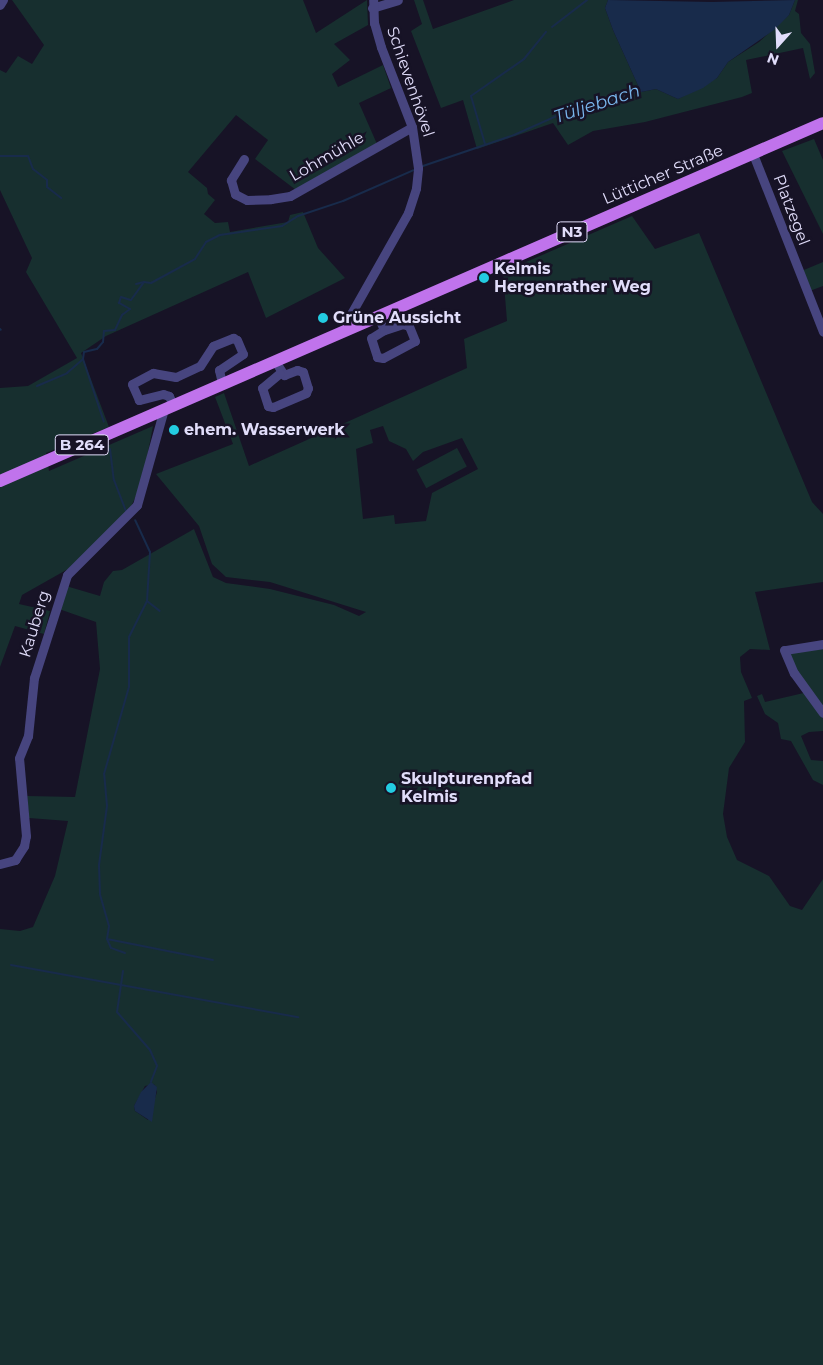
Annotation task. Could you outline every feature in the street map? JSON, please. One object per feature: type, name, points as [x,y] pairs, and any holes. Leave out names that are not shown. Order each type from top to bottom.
[{"type":"main road","name":"Lütticher Straße","points":[[0,481],[222,383],[278,367],[351,328],[823,123]]},
{"type":"street","points":[[0,5],[3,0]]},
{"type":"street","name":"Schievenhövel","points":[[351,328],[352,312],[396,238],[416,188],[418,168],[412,127],[381,47],[373,4],[398,0]]},
{"type":"street","name":"Lohmühle","points":[[244,159],[231,180],[235,194],[247,200],[271,200],[290,196],[412,127]]},
{"type":"street","name":"Platzegel","points":[[753,154],[823,332]]},
{"type":"street","points":[[378,316],[384,330]]},
{"type":"street","points":[[403,324],[409,326],[415,341],[383,358],[377,357],[371,338],[384,330],[403,324]]},
{"type":"street","points":[[168,407],[169,396],[163,394],[138,400],[132,384],[153,373],[176,377],[200,366],[213,346],[233,338],[237,340],[243,354],[220,370],[222,383]]},
{"type":"street","name":"Lütticher Straße","points":[[278,367],[303,372],[308,388],[306,393],[273,407],[268,406],[262,388],[278,367]]},
{"type":"street","name":"Kauberg","points":[[0,864],[15,860],[24,846],[26,836],[19,758],[29,727],[34,678],[66,575],[137,505],[168,407]]},
{"type":"street","points":[[823,644],[784,650],[794,672],[823,713]]},
{"type":"green space","points":[[12,0],[303,0],[316,33],[367,0],[368,25],[334,44],[350,60],[332,74],[338,87],[383,65],[391,88],[359,103],[377,144],[296,190],[255,159],[268,140],[236,115],[188,172],[207,188],[208,194],[215,200],[204,214],[215,223],[228,222],[230,232],[288,222],[290,215],[303,212],[318,248],[345,278],[266,318],[248,272],[106,336],[81,353],[109,427],[46,453],[49,471],[153,426],[142,483],[128,513],[68,569],[22,595],[19,604],[50,611],[44,634],[15,626],[0,667],[0,388],[28,386],[77,358],[26,272],[32,258],[0,190],[0,70],[6,73],[18,56],[32,64],[44,45]]},
{"type":"green space","points":[[414,0],[423,0],[433,29],[514,0],[608,0],[605,8],[641,92],[656,89],[678,99],[717,78],[728,62],[759,42],[789,15],[795,0],[798,0],[795,11],[799,14],[801,33],[810,44],[815,73],[810,79],[803,48],[746,60],[752,93],[742,97],[645,122],[593,131],[568,145],[553,123],[477,149],[463,100],[441,108],[411,31],[422,24]]},
{"type":"green space","points":[[814,139],[823,160],[823,234],[782,151]]},
{"type":"green space","points":[[632,216],[655,249],[699,233],[812,502],[823,514],[823,582],[755,592],[770,650],[750,649],[740,657],[741,672],[752,698],[744,701],[745,742],[729,768],[723,814],[727,837],[737,860],[769,876],[790,906],[802,910],[823,879],[823,1365],[0,1365],[0,929],[20,931],[33,927],[55,876],[68,821],[29,818],[27,796],[75,797],[100,669],[96,622],[59,609],[66,586],[100,596],[104,582],[113,571],[122,570],[194,529],[213,577],[226,583],[270,589],[334,605],[359,616],[366,612],[270,582],[226,577],[212,564],[199,526],[156,474],[233,444],[215,397],[224,393],[249,466],[467,368],[464,339],[507,321],[503,272]],"holes":[[[383,426],[389,441],[406,449],[413,461],[423,452],[462,438],[478,469],[432,493],[426,521],[395,524],[394,515],[363,519],[356,449],[373,443],[370,430]],[[154,1084],[157,1092],[148,1120],[135,1111],[134,1106],[145,1086]]]},
{"type":"green space","points":[[823,262],[823,286],[807,292],[799,272]]},
{"type":"green space","points":[[457,448],[467,467],[426,488],[416,470]]},
{"type":"green space","points":[[823,644],[823,731],[809,732],[801,736],[811,760],[823,761],[823,785],[813,780],[791,741],[781,739],[778,723],[765,714],[757,696],[762,694],[765,702],[808,692],[784,650]]},
{"type":"water","points":[[608,0],[712,2],[795,0],[789,15],[774,30],[728,62],[717,78],[703,88],[678,99],[656,89],[641,92],[605,8]]},
{"type":"water","points":[[151,1082],[157,1087],[152,1122],[135,1111],[134,1106],[141,1092]]},
{"type":"waterway","points":[[552,27],[587,0]]},
{"type":"waterway","points":[[485,144],[471,96],[524,59],[546,32]]},
{"type":"waterway","name":"Tüljebach","points":[[420,167],[514,135],[577,107],[591,108],[642,90]]},
{"type":"waterway","points":[[0,156],[28,156],[33,169],[47,180],[47,187],[61,198]]},
{"type":"waterway","name":"Tüljebach","points":[[37,386],[67,373],[83,359],[84,352],[97,349],[103,342],[104,331],[115,330],[122,315],[130,309],[119,303],[121,297],[131,300],[144,282],[151,283],[195,259],[206,242],[220,235],[282,226],[298,216],[343,201],[414,170]]},
{"type":"waterway","name":"Tüljebach","points":[[136,284],[144,282]]},
{"type":"waterway","points":[[83,359],[104,422]]},
{"type":"waterway","points":[[110,449],[114,480],[126,512]]},
{"type":"waterway","points":[[125,953],[111,948],[107,939],[109,926],[100,894],[99,865],[107,806],[104,774],[129,687],[129,637],[147,601],[150,552],[135,520]]},
{"type":"waterway","points":[[147,601],[160,611]]},
{"type":"waterway","points":[[107,939],[213,960]]},
{"type":"waterway","points":[[11,965],[298,1017]]},
{"type":"waterway","points":[[123,971],[117,1012],[150,1050],[157,1066],[151,1082]]},
{"type":"place","name":"Kelmis Hergenrather Weg","points":[[484,278]]},
{"type":"place","name":"Grüne Aussicht","points":[[323,318]]},
{"type":"place","name":"ehem. Wasserwerk","points":[[174,430]]},
{"type":"place","name":"Skulpturenpfad Kelmis","points":[[391,788]]}]
